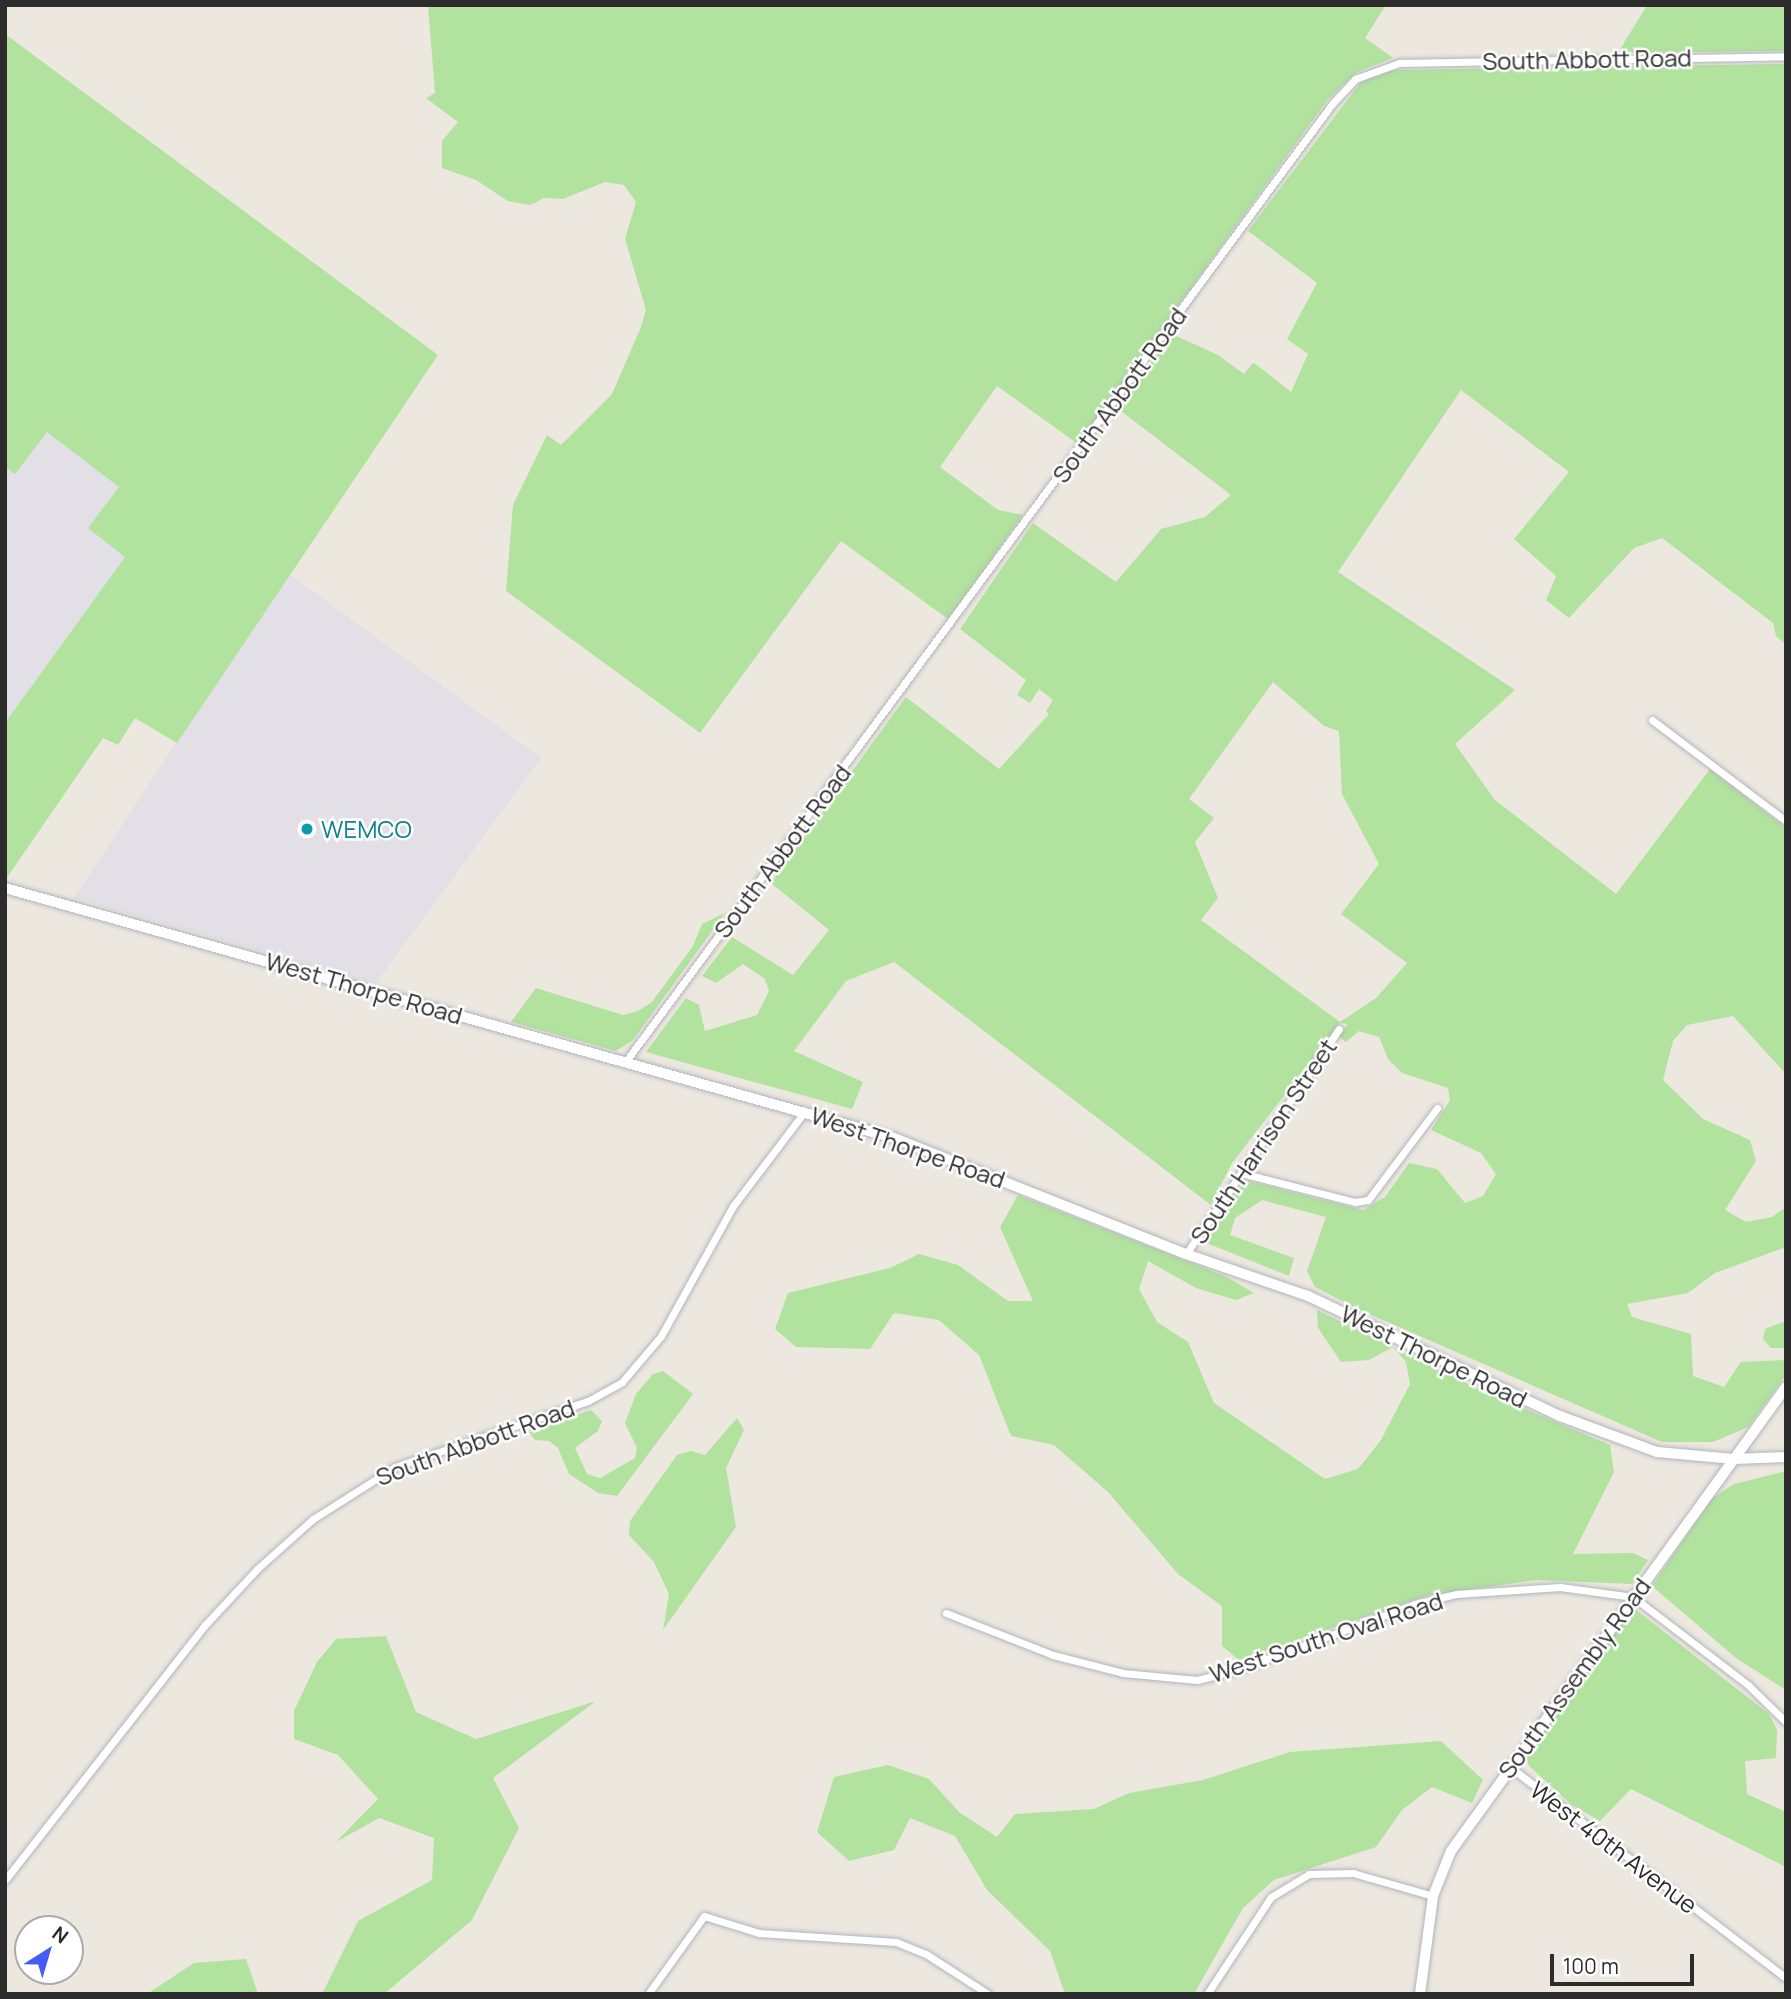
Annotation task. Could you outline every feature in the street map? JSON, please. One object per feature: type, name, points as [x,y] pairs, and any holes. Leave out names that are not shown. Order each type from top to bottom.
[{"type":"street","name":"South Abbott Road","points":[[626,1061],[1332,104],[1355,79],[1399,63],[1786,56]]},
{"type":"street","points":[[1652,720],[1786,821]]},
{"type":"street","name":"West Thorpe Road","points":[[5,888],[805,1111],[974,1167],[1186,1254],[1375,1324],[1513,1394],[1657,1452],[1734,1460],[1786,1457]]},
{"type":"street","name":"South Harrison Street","points":[[1186,1254],[1339,1029]]},
{"type":"street","points":[[1241,1174],[1355,1202],[1368,1200],[1437,1108]]},
{"type":"street","name":"South Abbott Road","points":[[5,1880],[205,1625],[257,1569],[313,1519],[395,1467],[588,1401],[622,1382],[662,1336],[733,1206],[805,1111]]},
{"type":"street","name":"South Assembly Road","points":[[1420,1994],[1433,1896],[1451,1850],[1786,1387]]},
{"type":"street","name":"West South Oval Road","points":[[946,1613],[1053,1655],[1123,1673],[1197,1680],[1234,1671],[1415,1604],[1456,1594],[1560,1587],[1633,1597]]},
{"type":"street","points":[[1633,1597],[1748,1685],[1786,1722]]},
{"type":"street","name":"West 40th Avenue","points":[[1510,1767],[1786,1978]]},
{"type":"street","points":[[1207,1994],[1271,1897],[1309,1874],[1353,1873],[1433,1896]]},
{"type":"street","points":[[648,1994],[704,1916],[759,1933],[896,1942],[926,1954],[988,1994]]},
{"type":"shaded area","points":[[46,431],[120,487],[125,557],[5,723],[5,467],[15,474]]},
{"type":"shaded area","points":[[288,573],[541,758],[376,983],[74,898]]},
{"type":"green space","points":[[428,5],[1386,5],[1365,38],[1393,58],[1357,72],[1328,99],[1078,444],[997,386],[940,467],[998,510],[1023,515],[948,619],[841,541],[700,733],[506,591],[513,505],[547,435],[561,445],[612,394],[641,327],[646,310],[625,239],[636,202],[624,185],[605,182],[563,199],[544,198],[530,205],[508,201],[476,180],[442,168],[442,141],[458,122],[426,98],[435,93]]},
{"type":"green space","points":[[1647,5],[1786,5],[1786,51],[1618,53]]},
{"type":"green space","points":[[5,34],[438,355],[177,743],[135,718],[118,745],[103,738],[6,879],[5,723],[125,557],[88,528],[119,487],[47,432],[15,474],[5,467]]},
{"type":"green space","points":[[1786,64],[1786,645],[1776,636],[1773,623],[1662,538],[1634,548],[1569,618],[1546,600],[1556,576],[1514,539],[1569,472],[1461,390],[1338,572],[1515,690],[1455,744],[1495,800],[1616,894],[1710,769],[1786,828],[1786,1074],[1733,1016],[1687,1025],[1673,1041],[1663,1080],[1703,1119],[1750,1140],[1756,1161],[1725,1210],[1746,1222],[1772,1217],[1786,1207],[1786,1247],[1715,1273],[1688,1293],[1627,1304],[1632,1317],[1691,1334],[1693,1376],[1724,1387],[1741,1362],[1786,1360],[1786,1375],[1748,1427],[1713,1442],[1662,1442],[1358,1309],[1315,1287],[1307,1271],[1326,1217],[1262,1200],[1235,1218],[1230,1235],[1294,1258],[1289,1276],[1204,1242],[1235,1192],[1248,1181],[1363,1210],[1385,1197],[1409,1163],[1437,1169],[1465,1203],[1483,1196],[1496,1174],[1481,1153],[1431,1130],[1450,1100],[1448,1088],[1402,1073],[1388,1059],[1379,1037],[1359,1031],[1346,1042],[1338,1036],[1348,1024],[1340,1023],[1232,1163],[1211,1205],[894,962],[846,981],[794,1051],[863,1082],[852,1109],[646,1052],[686,998],[699,1005],[705,1031],[757,1015],[769,991],[765,979],[743,964],[716,983],[702,976],[732,937],[793,975],[829,930],[771,883],[906,697],[999,769],[1049,714],[1046,711],[1053,700],[1039,689],[1030,703],[1017,695],[1026,680],[960,629],[1033,523],[1116,582],[1161,529],[1205,517],[1231,495],[1117,408],[1172,334],[1218,355],[1244,374],[1253,363],[1291,392],[1308,354],[1287,339],[1317,283],[1248,231],[1361,82],[1387,70]],"holes":[[[1273,682],[1324,726],[1339,731],[1342,794],[1379,864],[1341,914],[1407,963],[1376,998],[1340,1022],[1201,920],[1218,898],[1195,842],[1214,818],[1189,799]]]},
{"type":"green space","points":[[725,913],[633,1040],[616,1051],[511,1022],[536,988],[623,1015],[638,1011],[652,1002],[693,946],[702,924]]},
{"type":"green space","points":[[1018,1195],[1225,1276],[1254,1293],[1236,1300],[1196,1288],[1148,1261],[1139,1289],[1157,1322],[1188,1342],[1214,1403],[1325,1479],[1358,1469],[1381,1440],[1410,1384],[1406,1362],[1393,1348],[1480,1390],[1610,1445],[1614,1472],[1573,1554],[1633,1553],[1648,1560],[1632,1584],[1537,1580],[1429,1595],[1239,1660],[1222,1646],[1222,1606],[1178,1574],[1108,1492],[1054,1445],[1011,1436],[979,1355],[939,1320],[894,1313],[870,1349],[796,1347],[775,1329],[788,1293],[890,1268],[919,1254],[958,1265],[1008,1301],[1033,1301],[1000,1227]]},
{"type":"green space","points":[[1317,1310],[1393,1347],[1369,1360],[1341,1362],[1318,1328]]},
{"type":"green space","points":[[1786,1321],[1786,1348],[1771,1348],[1763,1339],[1765,1329]]},
{"type":"green space","points":[[663,1371],[693,1394],[617,1496],[598,1493],[569,1474],[558,1448],[549,1441],[535,1440],[529,1432],[591,1410],[602,1421],[598,1431],[575,1448],[587,1474],[600,1478],[635,1458],[637,1448],[625,1423],[636,1394],[653,1374]]},
{"type":"green space","points":[[737,1418],[744,1430],[726,1468],[736,1527],[663,1630],[669,1594],[654,1562],[629,1535],[630,1521],[677,1455],[691,1451],[705,1455]]},
{"type":"green space","points":[[1786,1471],[1786,1690],[1736,1658],[1652,1586],[1711,1499],[1734,1484]]},
{"type":"green space","points":[[1631,1606],[1769,1714],[1777,1730],[1776,1758],[1745,1761],[1747,1794],[1786,1812],[1786,1867],[1631,1789],[1600,1821],[1572,1805],[1529,1766],[1525,1754]]},
{"type":"green space","points":[[386,1636],[416,1712],[476,1739],[596,1701],[493,1778],[519,1828],[472,1920],[384,1994],[322,1994],[358,1921],[432,1880],[434,1838],[379,1818],[336,1842],[378,1799],[338,1755],[294,1739],[294,1711],[317,1662],[336,1639]]},
{"type":"green space","points":[[1441,1741],[1483,1780],[1472,1803],[1432,1787],[1402,1810],[1376,1847],[1274,1880],[1243,1908],[1194,1994],[1065,1994],[1050,1951],[987,1890],[955,1836],[910,1818],[894,1850],[849,1861],[817,1832],[834,1777],[888,1765],[929,1779],[959,1812],[997,1837],[1015,1814],[1094,1809],[1129,1793],[1203,1780],[1290,1752]]},
{"type":"green space","points":[[246,1959],[258,1994],[147,1994],[194,1963]]},
{"type":"place","name":"WEMCO","points":[[307,829]]}]
